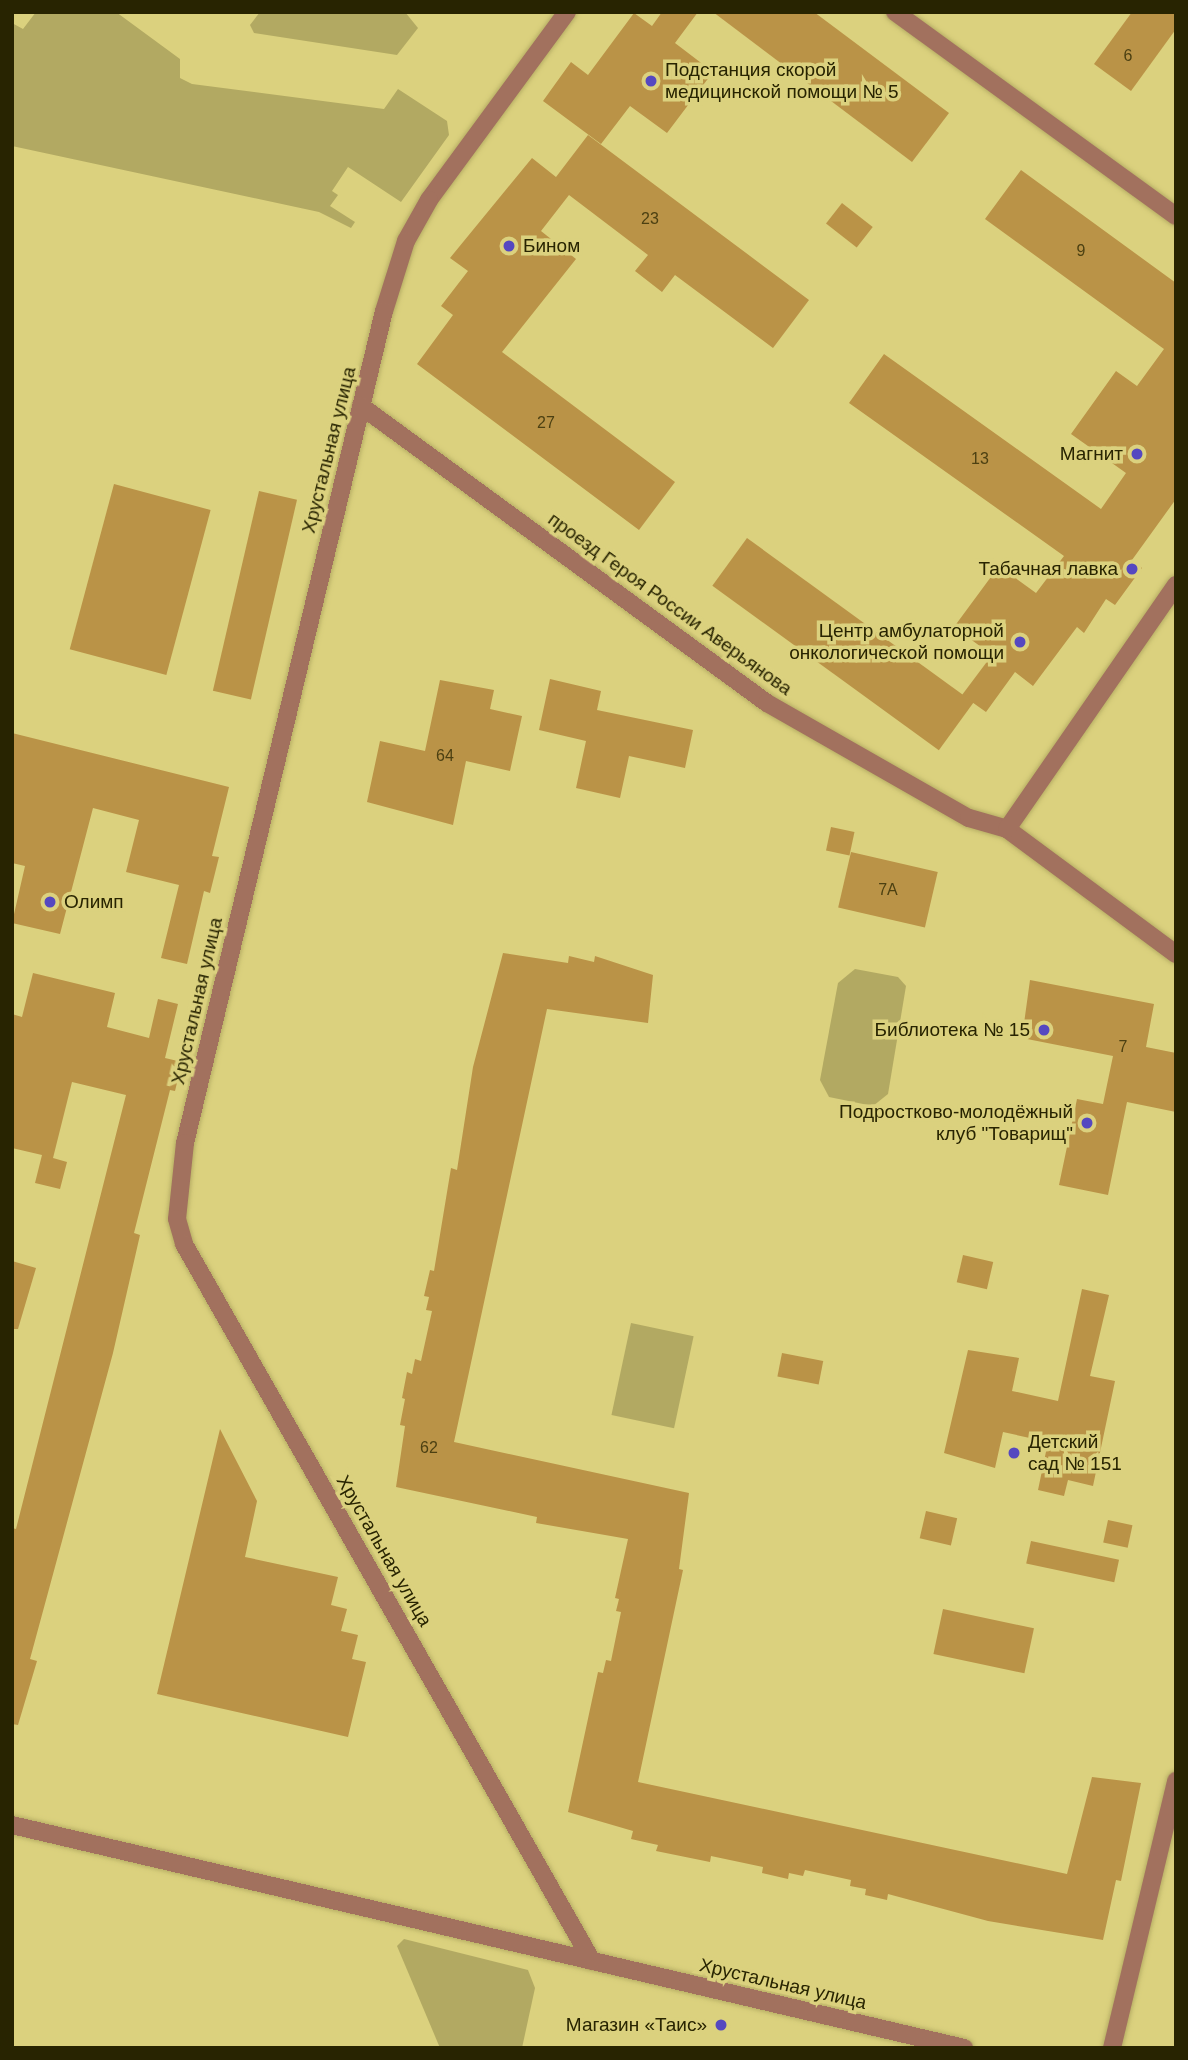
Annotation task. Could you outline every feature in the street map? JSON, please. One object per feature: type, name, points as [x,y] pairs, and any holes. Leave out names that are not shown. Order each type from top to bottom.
[{"type":"street","name":"Хрустальная улица","points":[[567,12],[429,200],[406,241],[361,406],[185,1143],[177,1219],[184,1244],[593,1961]]},
{"type":"street","points":[[895,12],[1176,216]]},
{"type":"street","name":"проезд Героя России Аверьянова","points":[[361,406],[767,703],[970,818],[1007,829],[1176,954]]},
{"type":"street","points":[[1007,829],[1176,584]]},
{"type":"street","points":[[1112,2048],[1176,1781]]},
{"type":"street","name":"Хрустальная улица","points":[[12,1825],[964,2048]]},
{"type":"shaded area","points":[[36,12],[116,12],[180,59],[180,78],[192,84],[384,109],[398,89],[447,121],[449,135],[401,202],[348,167],[332,191],[338,195],[330,206],[355,222],[351,228],[319,212],[12,146],[12,23],[23,29]]},
{"type":"shaded area","points":[[260,12],[405,12],[418,28],[397,55],[254,33],[250,25]]},
{"type":"shaded area","points":[[855,969],[898,977],[906,986],[888,1094],[873,1106],[829,1097],[820,1080],[838,983]]},
{"type":"shaded area","points":[[631,1323],[694,1336],[674,1428],[611,1415]]},
{"type":"shaded area","points":[[404,1939],[528,1970],[535,1988],[522,2048],[440,2048],[397,1946]]},
{"type":"building","name":"Подстанция скорой медицинской помощи № 5","points":[[662,12],[698,12],[675,43],[713,72],[667,133],[630,106],[601,144],[543,101],[571,62],[588,75],[634,13],[652,26]]},
{"type":"building","points":[[713,12],[814,12],[949,113],[912,162]]},
{"type":"building","points":[[1132,12],[1176,12],[1176,29],[1131,91],[1094,64]]},
{"type":"building","points":[[588,135],[809,300],[773,348],[675,275],[662,292],[635,271],[648,255],[569,195],[541,231],[576,259],[502,352],[675,482],[639,530],[417,364],[453,315],[441,306],[468,271],[450,258],[532,158],[556,177]]},
{"type":"building","points":[[1021,170],[1176,283],[1176,499],[1132,560],[1142,568],[1115,605],[1106,599],[1084,633],[1077,627],[1033,686],[1015,672],[986,712],[962,695],[992,655],[954,627],[999,566],[1036,593],[1064,556],[849,403],[884,354],[1101,509],[1126,473],[1071,434],[1116,371],[1137,386],[1164,349],[985,219]]},
{"type":"building","points":[[842,203],[873,227],[857,247],[826,223]]},
{"type":"building","points":[[114,484],[211,510],[166,675],[70,649]]},
{"type":"building","points":[[259,491],[297,500],[251,700],[213,691]]},
{"type":"building","points":[[747,538],[974,703],[939,750],[712,586]]},
{"type":"building","points":[[550,679],[601,691],[597,710],[693,730],[685,768],[629,756],[620,798],[576,788],[586,741],[539,730]]},
{"type":"building","points":[[440,680],[494,690],[490,709],[522,716],[510,771],[466,761],[453,825],[367,802],[380,741],[425,751]]},
{"type":"building","points":[[12,733],[229,787],[212,856],[219,857],[210,893],[204,891],[187,964],[161,958],[179,885],[126,872],[139,820],[93,808],[60,934],[12,923],[25,866],[12,863]]},
{"type":"building","points":[[831,827],[854,832],[849,855],[826,850]]},
{"type":"building","points":[[851,852],[938,872],[925,928],[838,908]]},
{"type":"building","points":[[503,953],[568,963],[569,956],[594,962],[595,956],[653,975],[648,1023],[547,1009],[454,1442],[689,1493],[679,1569],[683,1570],[638,1782],[1067,1874],[1092,1777],[1141,1783],[1121,1881],[1116,1880],[1103,1940],[988,1921],[888,1894],[887,1900],[865,1895],[866,1889],[850,1886],[851,1880],[805,1870],[803,1876],[789,1873],[788,1879],[762,1873],[763,1867],[711,1856],[710,1862],[656,1851],[658,1845],[631,1839],[633,1831],[568,1812],[598,1672],[603,1673],[606,1660],[611,1661],[621,1612],[616,1611],[619,1599],[615,1598],[628,1539],[536,1523],[537,1517],[396,1487],[405,1426],[400,1425],[407,1372],[412,1374],[415,1359],[421,1361],[432,1311],[426,1310],[429,1297],[424,1296],[430,1270],[434,1271],[451,1168],[457,1170],[473,1067]]},
{"type":"building","points":[[33,973],[115,993],[107,1027],[149,1038],[158,999],[178,1004],[165,1058],[182,1062],[175,1091],[170,1090],[134,1233],[140,1235],[113,1353],[30,1659],[37,1661],[18,1725],[12,1724],[12,1528],[16,1529],[126,1095],[72,1082],[53,1158],[67,1162],[60,1189],[35,1183],[42,1155],[12,1148],[12,1014],[22,1017]]},
{"type":"building","points":[[1030,980],[1154,1004],[1146,1047],[1176,1053],[1176,1112],[1127,1102],[1108,1195],[1059,1185],[1077,1099],[1103,1104],[1113,1056],[1022,1038]]},
{"type":"building","points":[[963,1255],[993,1262],[987,1289],[957,1282]]},
{"type":"building","points":[[12,1261],[36,1268],[18,1329],[12,1329]]},
{"type":"building","points":[[1082,1289],[1109,1295],[1090,1376],[1115,1381],[1093,1486],[1068,1480],[1064,1496],[1038,1490],[1048,1442],[1003,1432],[995,1468],[944,1453],[968,1350],[1019,1358],[1012,1391],[1058,1401]]},
{"type":"building","points":[[782,1353],[823,1361],[819,1385],[777,1377]]},
{"type":"building","points":[[220,1429],[257,1501],[245,1557],[338,1577],[331,1605],[347,1609],[341,1631],[358,1635],[352,1659],[366,1662],[348,1737],[157,1694]]},
{"type":"building","points":[[926,1511],[957,1518],[951,1545],[920,1538]]},
{"type":"building","points":[[1108,1520],[1132,1525],[1128,1548],[1103,1542]]},
{"type":"building","points":[[1031,1541],[1119,1560],[1114,1582],[1026,1563]]},
{"type":"building","points":[[943,1609],[1034,1628],[1024,1673],[933,1654]]},
{"type":"place","name":"Подстанция скорой медицинской помощи № 5","points":[[651,81]]},
{"type":"place","name":"Бином","points":[[509,246]]},
{"type":"place","name":"Магнит","points":[[1137,454]]},
{"type":"place","name":"Табачная лавка","points":[[1132,569]]},
{"type":"place","name":"Центр амбулаторной онкологической помощи","points":[[1020,642]]},
{"type":"place","name":"Олимп","points":[[50,902]]},
{"type":"place","name":"Библиотека № 15","points":[[1044,1030]]},
{"type":"place","name":"Подростково-молодёжный клуб \"Товарищ\"","points":[[1087,1123]]},
{"type":"place","name":"Детский сад № 151","points":[[1014,1453]]},
{"type":"place","name":"Магазин «Таис»","points":[[721,2025]]}]
